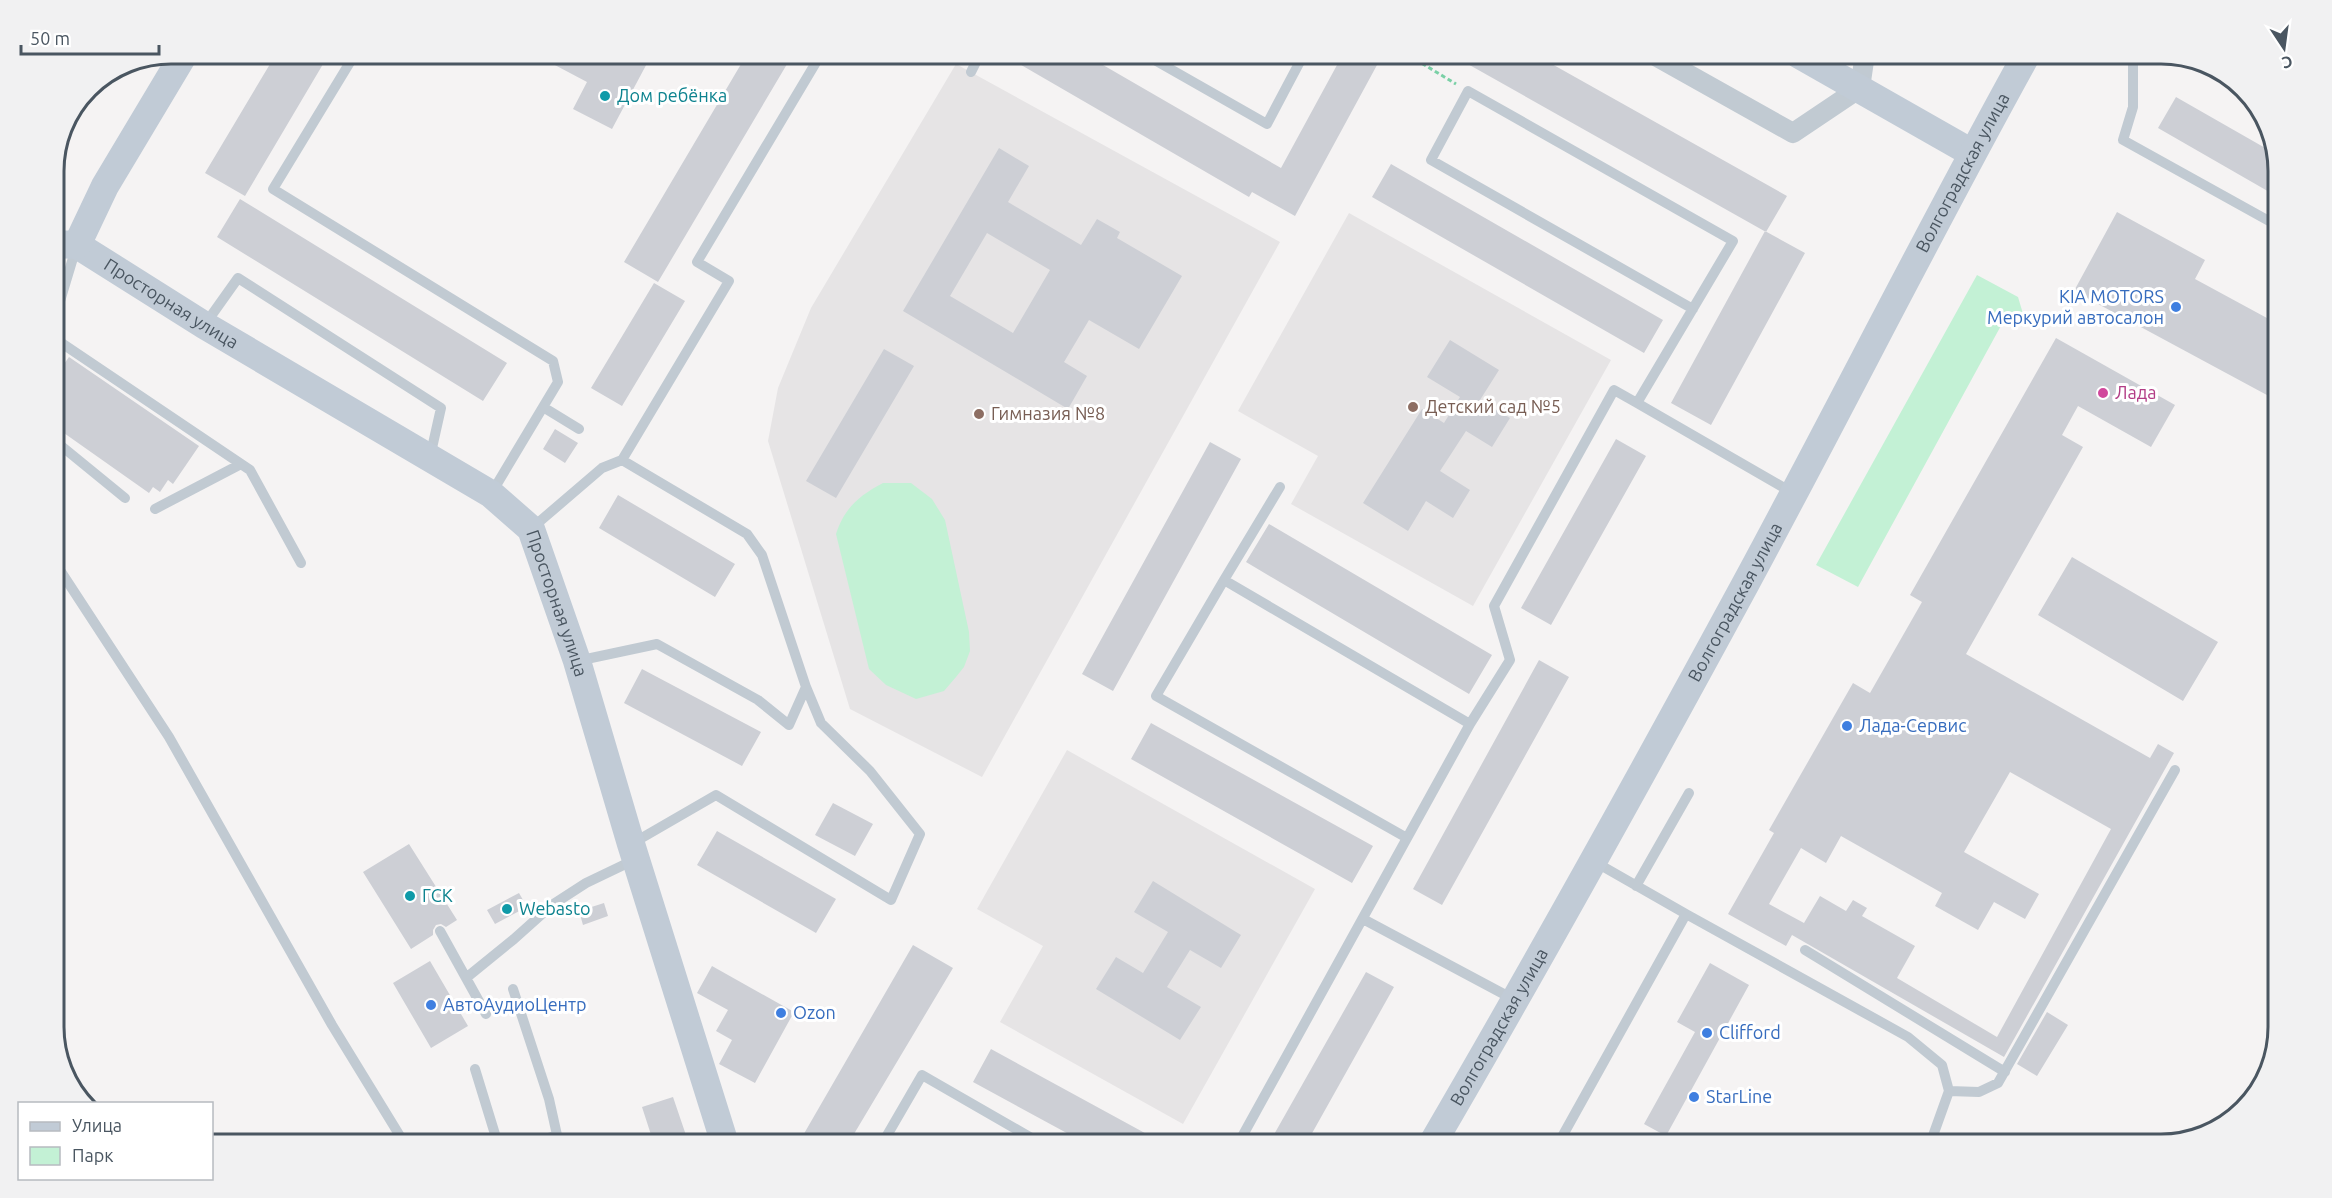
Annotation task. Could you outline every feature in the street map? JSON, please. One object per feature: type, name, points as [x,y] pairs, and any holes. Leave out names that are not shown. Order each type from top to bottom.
[{"type":"main road","points":[[1817,64],[1972,153]]},
{"type":"main road","name":"Волгоградская улица","points":[[1438,1134],[1593,861],[1793,493],[1972,153],[2021,64]]},
{"type":"main road","points":[[66,244],[105,186],[177,65]]},
{"type":"main road","name":"Просторная улица","points":[[66,244],[491,494],[531,529],[577,661],[633,852],[722,1134]]},
{"type":"street","points":[[1670,64],[1793,134],[1860,88],[1864,64]]},
{"type":"lane","points":[[1162,65],[1267,124],[1298,64]]},
{"type":"lane","points":[[2133,64],[2133,107],[2123,140],[2267,220]]},
{"type":"lane","points":[[348,65],[273,189],[553,361],[558,382],[491,494]]},
{"type":"lane","points":[[531,529],[602,468],[622,460],[729,281],[698,262],[815,65]]},
{"type":"lane","points":[[971,72],[975,65]]},
{"type":"lane","points":[[1637,403],[1693,309],[1733,241],[1468,91],[1431,160],[1693,309]]},
{"type":"lane","points":[[204,325],[238,278],[441,408],[430,458]]},
{"type":"lane","points":[[65,345],[250,470],[301,562]]},
{"type":"lane","points":[[1244,1134],[1470,724],[1510,660],[1494,606],[1614,390],[1793,493]]},
{"type":"lane","points":[[543,407],[579,429]]},
{"type":"lane","points":[[65,449],[125,498]]},
{"type":"lane","points":[[466,978],[552,905],[717,795],[891,900],[920,834],[870,771],[821,723],[806,687],[762,555],[747,534],[622,460]]},
{"type":"lane","points":[[155,509],[241,464]]},
{"type":"lane","points":[[1280,486],[1156,696],[1407,838]]},
{"type":"lane","points":[[65,578],[169,737],[332,1025],[399,1134]]},
{"type":"lane","points":[[1224,580],[1470,724]]},
{"type":"lane","points":[[577,661],[657,644],[758,700],[789,725],[806,687]]},
{"type":"lane","points":[[1949,1090],[1978,1092],[1998,1083],[2175,770]]},
{"type":"lane","points":[[1636,886],[1689,793]]},
{"type":"lane","points":[[1593,861],[1908,1038],[1942,1065],[1949,1090],[1934,1134]]},
{"type":"lane","points":[[1564,1134],[1686,914]]},
{"type":"lane","points":[[1363,919],[1515,1001]]},
{"type":"lane","points":[[440,931],[486,1014]]},
{"type":"lane","points":[[1805,950],[2005,1072]]},
{"type":"lane","points":[[513,989],[549,1099],[557,1134]]},
{"type":"lane","points":[[475,1069],[495,1134]]},
{"type":"lane","points":[[888,1134],[922,1075],[1025,1134]]},
{"type":"path","points":[[1424,64],[1468,91]]},
{"type":"shaded area","name":"Гимназия №8","points":[[956,65],[1280,242],[982,777],[850,709],[768,441],[778,388],[811,308]]},
{"type":"shaded area","name":"Детский сад №5","points":[[1349,213],[1611,360],[1473,606],[1291,504],[1318,456],[1238,411]]},
{"type":"shaded area","points":[[1067,750],[1315,889],[1183,1124],[1000,1022],[1043,946],[977,909]]},
{"type":"green space","points":[[1977,275],[2018,297],[2024,317],[2017,328],[2003,322],[1858,587],[1816,565]]},
{"type":"green space","points":[[883,483],[911,483],[932,499],[945,520],[969,632],[970,651],[964,667],[944,691],[916,699],[886,685],[869,669],[836,534],[848,509]]},
{"type":"building","points":[[1337,64],[1377,64],[1295,216],[1252,192],[1249,197],[1020,65],[1102,65],[1281,168]]},
{"type":"building","points":[[1468,64],[1552,64],[1787,196],[1766,232]]},
{"type":"building","points":[[269,65],[323,65],[245,196],[205,173]]},
{"type":"building","name":"Дом ребёнка","points":[[554,65],[646,65],[612,129],[573,109],[587,82]]},
{"type":"building","points":[[741,65],[787,65],[658,282],[624,262]]},
{"type":"building","points":[[2176,97],[2264,147],[2267,191],[2158,128]]},
{"type":"building","points":[[999,148],[1029,166],[1008,202],[1081,245],[1097,219],[1120,232],[1117,238],[1182,276],[1139,349],[1089,320],[1064,362],[1087,376],[1068,409],[903,311]],"holes":[[[987,233],[1050,270],[1013,333],[950,296]]]},
{"type":"building","points":[[1391,164],[1663,320],[1644,353],[1372,197]]},
{"type":"building","points":[[240,199],[507,363],[483,401],[217,237]]},
{"type":"building","name":"KIA MOTORS Меркурий автосалон","points":[[2117,212],[2205,260],[2195,279],[2267,318],[2267,395],[2074,291]]},
{"type":"building","points":[[1765,231],[1805,253],[1711,425],[1671,403]]},
{"type":"building","points":[[654,283],[685,301],[622,406],[591,388]]},
{"type":"building","points":[[2056,338],[2175,405],[2151,447],[2078,406],[2062,435],[2083,447],[1966,654],[2150,758],[2158,744],[2174,753],[2004,1057],[1792,935],[1786,946],[1728,914],[1774,833],[1769,830],[1853,683],[1870,693],[1922,602],[1910,595]],"holes":[[[2010,772],[2111,829],[1997,1037],[1897,978],[1915,946],[1862,916],[1867,908],[1853,900],[1846,911],[1820,896],[1804,923],[1769,904],[1801,848],[1826,863],[1841,836],[1942,893],[1935,906],[1978,930],[1994,902],[2025,919],[2039,894],[1964,852]]]},
{"type":"building","points":[[1450,340],[1499,370],[1480,400],[1510,418],[1492,447],[1466,431],[1440,471],[1470,490],[1453,518],[1426,501],[1408,531],[1363,503],[1422,409],[1444,423],[1460,397],[1427,377]]},
{"type":"building","points":[[884,349],[914,366],[836,498],[806,481]]},
{"type":"building","points":[[69,357],[199,446],[173,484],[168,480],[160,492],[153,487],[149,493],[65,434],[65,363]]},
{"type":"building","points":[[555,429],[578,443],[565,463],[543,449]]},
{"type":"building","points":[[1616,439],[1646,456],[1551,625],[1521,608]]},
{"type":"building","points":[[1210,442],[1241,459],[1113,691],[1082,674]]},
{"type":"building","points":[[618,495],[735,564],[715,597],[599,528]]},
{"type":"building","points":[[1269,524],[1492,655],[1469,694],[1246,562]]},
{"type":"building","points":[[2072,557],[2218,642],[2183,701],[2038,615]]},
{"type":"building","points":[[1539,660],[1569,677],[1442,905],[1413,889]]},
{"type":"building","points":[[642,669],[761,732],[742,766],[624,703]]},
{"type":"building","points":[[1151,723],[1373,846],[1352,883],[1131,759]]},
{"type":"building","points":[[833,803],[873,824],[855,856],[815,835]]},
{"type":"building","points":[[717,831],[836,899],[816,933],[697,865]]},
{"type":"building","name":"ГСК","points":[[409,844],[457,920],[446,927],[441,924],[436,925],[433,935],[411,949],[363,872]]},
{"type":"building","points":[[1153,881],[1241,935],[1221,968],[1190,950],[1167,987],[1201,1007],[1180,1040],[1096,989],[1116,957],[1143,973],[1168,932],[1134,912]]},
{"type":"building","name":"Webasto","points":[[519,893],[527,907],[495,924],[487,910]]},
{"type":"building","points":[[604,903],[608,916],[583,925],[579,911]]},
{"type":"building","points":[[913,945],[953,968],[854,1134],[804,1134]]},
{"type":"building","name":"АвтоАудиоЦентр","points":[[430,961],[468,1026],[431,1048],[393,983]]},
{"type":"building","points":[[1710,963],[1749,985],[1667,1134],[1662,1134],[1644,1124],[1695,1032],[1677,1022]]},
{"type":"building","points":[[712,966],[794,1012],[755,1083],[719,1064],[732,1040],[716,1031],[728,1010],[697,993]]},
{"type":"building","points":[[1366,972],[1394,987],[1312,1134],[1274,1134]]},
{"type":"building","points":[[2047,1012],[2068,1025],[2037,1076],[2017,1064]]},
{"type":"building","points":[[991,1049],[1147,1134],[1069,1134],[973,1082]]},
{"type":"building","points":[[673,1097],[686,1134],[651,1134],[642,1107]]},
{"type":"place","name":"Дом ребёнка","points":[[605,96]]},
{"type":"place","name":"KIA MOTORS Меркурий автосалон","points":[[2176,307]]},
{"type":"place","name":"Лада","points":[[2103,393]]},
{"type":"place","name":"Детский сад №5","points":[[1413,407]]},
{"type":"place","name":"Гимназия №8","points":[[979,414]]},
{"type":"place","name":"Лада-Сервис","points":[[1847,726]]},
{"type":"place","name":"ГСК","points":[[410,896]]},
{"type":"place","name":"Webasto","points":[[507,909]]},
{"type":"place","name":"АвтоАудиоЦентр","points":[[431,1005]]},
{"type":"place","name":"Ozon","points":[[781,1013]]},
{"type":"place","name":"Clifford","points":[[1707,1033]]},
{"type":"place","name":"StarLine","points":[[1694,1097]]}]
